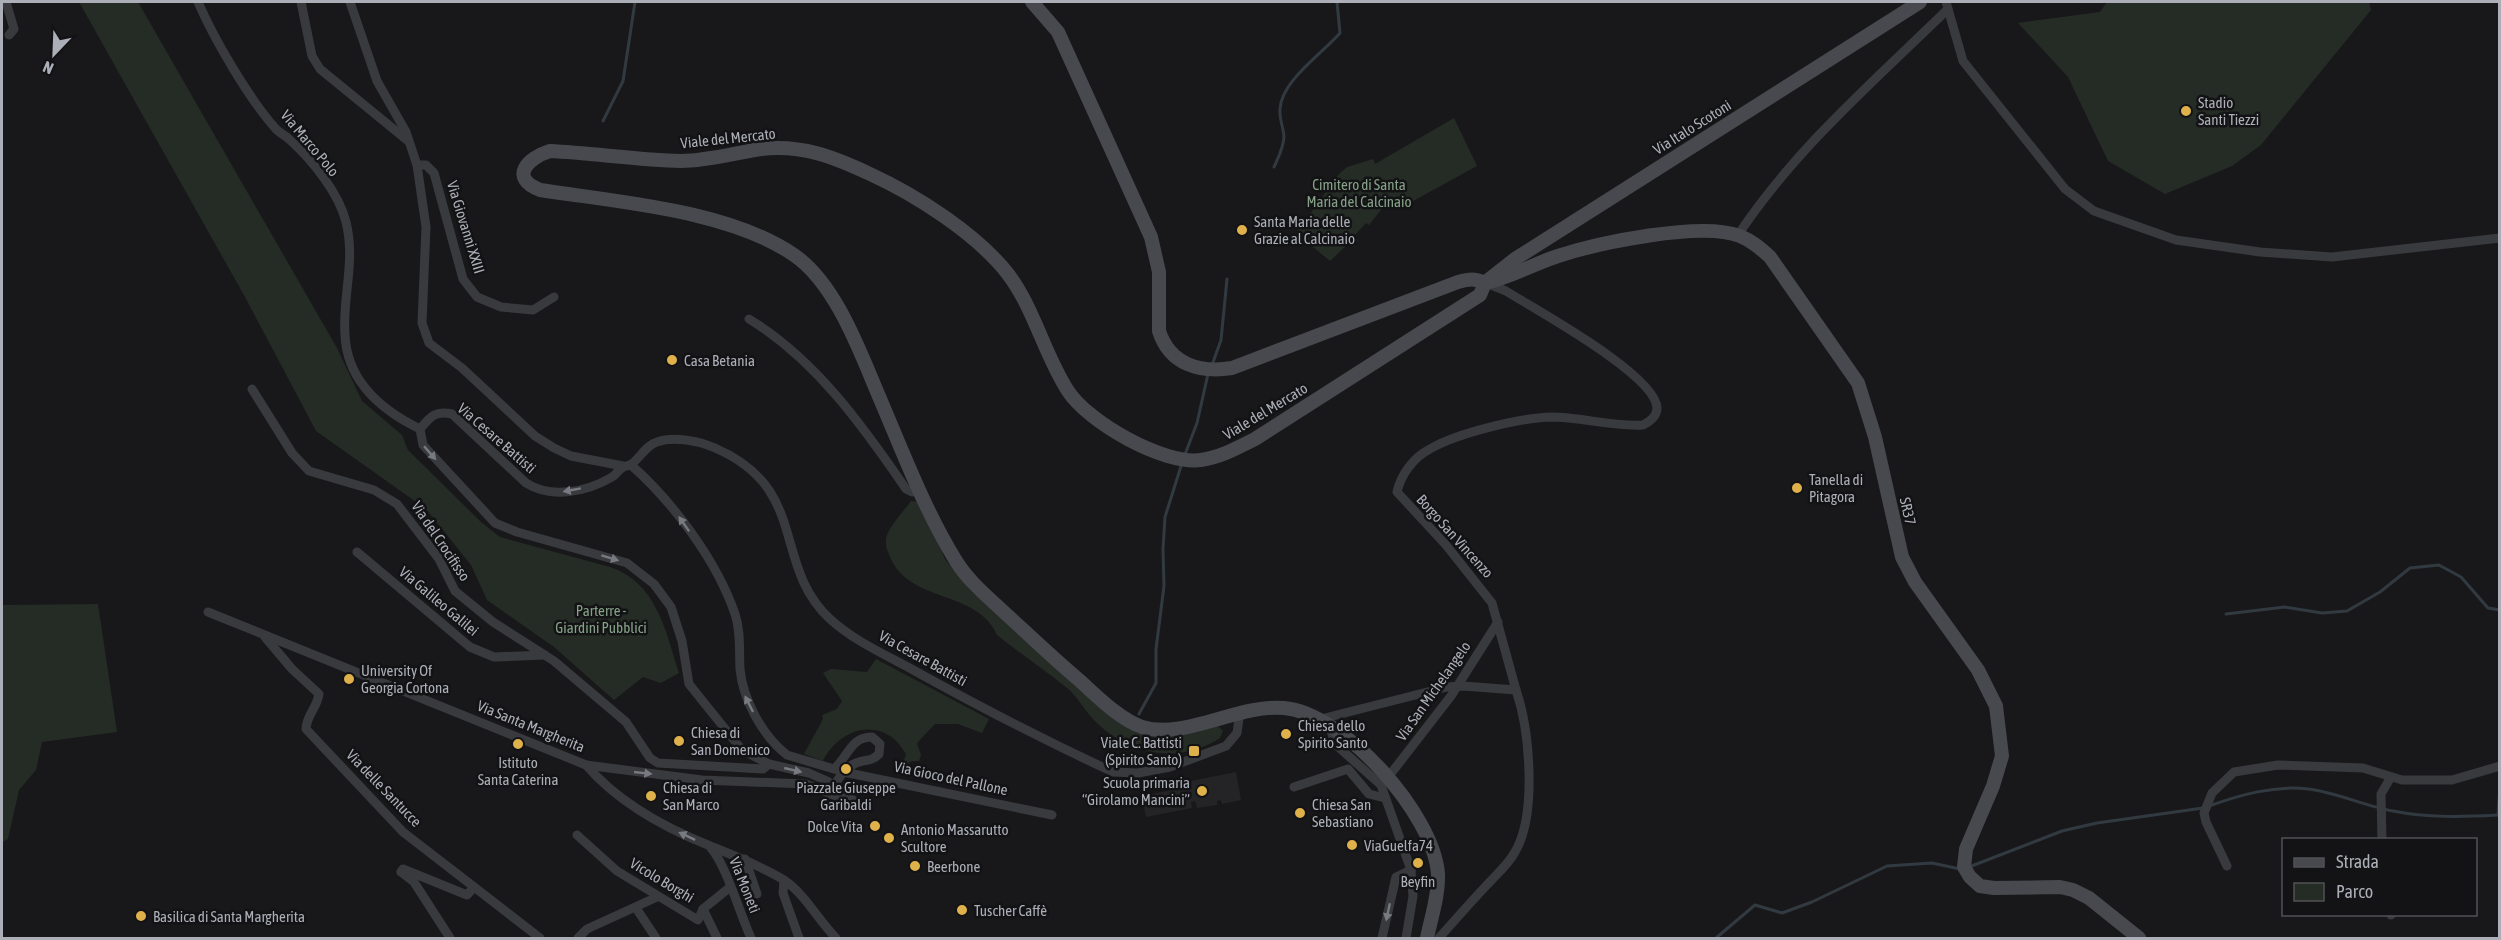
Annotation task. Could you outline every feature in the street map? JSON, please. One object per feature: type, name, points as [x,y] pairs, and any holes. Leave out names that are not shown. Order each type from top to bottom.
[{"type":"main road","points":[[1032,2],[1058,32],[1136,200],[1151,237],[1157,260],[1159,331],[1162,341],[1185,364],[1212,371],[1232,368],[1458,282],[1471,278],[1485,283]]},
{"type":"main road","name":"Via Italo Scotoni","points":[[1485,283],[1515,259],[1920,2]]},
{"type":"main road","name":"Viale del Mercato","points":[[1427,939],[1438,875],[1435,857],[1425,832],[1389,776],[1330,727],[1293,709],[1281,707],[1240,711],[1168,730],[1142,727],[1122,716],[1055,660],[974,584],[956,560],[919,489],[858,346],[832,299],[809,268],[775,244],[713,220],[531,187],[525,179],[523,170],[530,159],[550,151],[683,161],[790,148],[825,154],[872,175],[920,202],[974,240],[1008,274],[1026,301],[1062,381],[1074,399],[1100,420],[1144,447],[1184,460],[1200,460],[1224,455],[1255,439],[1480,295],[1485,283]]},
{"type":"main road","name":"SR37","points":[[1485,283],[1510,278],[1556,256],[1626,239],[1695,232],[1737,235],[1756,245],[1770,257],[1858,383],[1875,437],[1902,557],[1915,582],[1978,670],[1996,706],[2002,756],[1993,786],[1966,849],[1966,869],[1980,886],[1994,888],[2060,887],[2073,890],[2089,898],[2139,939]]},
{"type":"street","points":[[6,2],[14,29],[9,35]]},
{"type":"street","name":"Via Marco Polo","points":[[198,2],[230,62],[258,103],[277,129],[291,141],[321,176],[341,209],[346,223],[351,268],[344,334],[349,360],[367,393],[401,420],[420,429]]},
{"type":"street","points":[[301,2],[312,56],[320,69],[409,141]]},
{"type":"street","points":[[350,2],[362,44],[377,81],[406,132],[417,165],[426,227],[422,322],[429,343],[462,368],[535,436],[571,456],[627,466],[673,508],[699,545],[735,614],[740,640],[743,690],[751,709],[780,749],[787,755],[840,770],[856,763],[872,761],[879,754],[880,744],[872,737],[862,737],[854,741],[840,770],[831,783],[809,773],[769,764],[742,750],[689,684],[682,641],[671,607],[654,584],[627,563],[517,532],[495,523],[423,445],[420,429]]},
{"type":"street","points":[[1737,235],[1764,196],[1812,141],[1947,5],[1963,61],[2065,189],[2094,211],[2176,240],[2260,252],[2320,257],[2499,238]]},
{"type":"street","name":"Via Giovanni XXIII","points":[[417,165],[426,165],[434,173],[463,279],[477,297],[501,307],[533,310],[554,297]]},
{"type":"street","name":"Borgo San Vincenzo","points":[[1439,939],[1510,860],[1521,842],[1525,826],[1529,763],[1521,706],[1492,603],[1397,492],[1399,483],[1410,465],[1430,448],[1527,418],[1554,417],[1620,426],[1643,425],[1650,421],[1657,408],[1649,390],[1629,369],[1506,291],[1485,283]]},
{"type":"street","points":[[748,318],[775,334],[824,382],[873,440],[906,489],[912,492],[919,489]]},
{"type":"street","name":"Via del Crocifisso","points":[[252,389],[292,453],[309,471],[374,490],[397,504],[439,559],[455,591],[493,622],[545,655],[626,722],[650,758],[658,763],[763,769],[769,764]]},
{"type":"street","name":"Via Cesare Battisti","points":[[420,429],[431,415],[441,411],[452,414],[526,483],[538,491],[573,492],[612,477],[655,443],[666,440],[682,440],[713,447],[754,470],[772,492],[809,592],[829,618],[862,642],[977,705],[1113,772],[1138,773],[1170,767],[1226,746],[1237,733],[1240,711]]},
{"type":"street","name":"Via Galileo Galilei","points":[[357,552],[470,647],[494,657],[545,655]]},
{"type":"street","name":"Via Santa Margherita","points":[[208,612],[586,765],[702,780],[806,784],[848,802],[857,802],[831,783]]},
{"type":"street","name":"Via San Michelangelo","points":[[1389,776],[1457,686],[1498,621]]},
{"type":"street","name":"Via delle Santucce","points":[[263,634],[292,669],[319,694],[317,705],[306,720],[306,729],[403,832],[540,939]]},
{"type":"street","points":[[1317,720],[1457,686],[1516,690]]},
{"type":"street","points":[[1330,727],[1335,744],[1381,785],[1411,870],[1413,896],[1406,939]]},
{"type":"street","points":[[586,765],[615,793],[638,810],[784,880],[806,902],[836,939]]},
{"type":"street","points":[[2227,866],[2204,813],[2212,793],[2235,772],[2278,765],[2363,768],[2402,780],[2452,780],[2499,766]]},
{"type":"street","points":[[1294,787],[1348,769],[1369,794],[1385,798]]},
{"type":"street","name":"Via Gioco del Pallone","points":[[840,770],[1052,815]]},
{"type":"street","points":[[2382,838],[2380,794],[2391,777]]},
{"type":"street","name":"Vicolo Borghi","points":[[577,835],[617,871],[698,920],[703,909],[729,888]]},
{"type":"street","name":"Via Moneti","points":[[708,845],[720,859],[729,888],[751,939]]},
{"type":"street","points":[[745,860],[758,894]]},
{"type":"street","points":[[450,939],[414,882],[401,872],[403,868],[467,895],[474,887]]},
{"type":"street","points":[[1382,939],[1396,877],[1411,870]]},
{"type":"street","points":[[784,880],[783,893],[800,939]]},
{"type":"street","points":[[578,939],[587,929],[657,897]]},
{"type":"street","points":[[636,908],[656,939]]},
{"type":"street","points":[[703,909],[717,939]]},
{"type":"shaded area","name":"Scuola primaria “Girolamo Mancini”","points":[[1236,772],[1241,800],[1222,804],[1221,800],[1217,801],[1217,805],[1197,808],[1195,801],[1191,802],[1192,808],[1146,817],[1142,796],[1187,787],[1186,782]]},
{"type":"green space","name":"Parterre - Giardini Pubblici","points":[[79,2],[138,2],[337,348],[362,401],[402,435],[408,450],[482,523],[500,537],[610,567],[626,574],[639,584],[657,610],[679,673],[661,683],[643,677],[614,700],[554,647],[487,600],[471,565],[426,509],[316,431],[245,297]]},
{"type":"green space","name":"Stadio Santi Tiezzi","points":[[2107,2],[2369,2],[2371,10],[2261,145],[2232,166],[2165,194],[2108,161],[2068,77],[2018,23],[2100,12]]},
{"type":"green space","name":"Cimitero di Santa Maria del Calcinaio","points":[[1454,118],[1477,166],[1404,206],[1391,197],[1369,225],[1366,223],[1354,236],[1358,240],[1354,247],[1349,243],[1330,261],[1296,233],[1339,174],[1347,167],[1373,159],[1375,164]]},
{"type":"green space","points":[[911,501],[921,502],[945,559],[969,589],[1024,640],[1120,722],[1216,724],[1223,731],[1220,738],[1188,752],[1171,753],[1154,752],[1122,741],[1107,732],[1094,720],[1067,688],[997,635],[987,620],[975,610],[912,583],[900,572],[890,557],[886,541],[892,526]]},
{"type":"green space","points":[[98,604],[117,732],[42,742],[36,770],[19,790],[8,839],[2,842],[2,605]]},
{"type":"green space","points":[[876,659],[989,719],[982,733],[958,724],[935,724],[917,743],[921,755],[919,761],[912,761],[902,766],[906,754],[897,742],[880,731],[861,730],[852,733],[835,744],[823,761],[804,754],[823,719],[822,715],[837,709],[842,701],[823,673],[831,669],[867,672]]},
{"type":"waterway","points":[[603,121],[623,81],[635,2]]},
{"type":"waterway","points":[[1274,167],[1284,140],[1280,112],[1282,99],[1295,78],[1340,33],[1337,2]]},
{"type":"waterway","points":[[1212,365],[1221,340],[1227,279]]},
{"type":"waterway","points":[[1184,457],[1197,423],[1208,374]]},
{"type":"waterway","points":[[1139,714],[1156,683],[1156,649],[1164,586],[1165,517],[1182,463]]},
{"type":"waterway","points":[[2226,614],[2285,607],[2322,613],[2347,611],[2380,592],[2410,568],[2439,565],[2461,577],[2488,608],[2500,610]]},
{"type":"waterway","points":[[2209,806],[2257,792],[2295,788],[2319,791],[2382,809],[2419,815],[2498,815],[2500,785]]},
{"type":"waterway","points":[[1969,867],[2062,831],[2097,823],[2203,808]]},
{"type":"waterway","points":[[1716,938],[1755,905],[1782,913],[1812,902],[1887,866],[1932,863],[1960,869]]},
{"type":"place","name":"Stadio Santi Tiezzi","points":[[2186,111]]},
{"type":"place","name":"Santa Maria delle Grazie al Calcinaio","points":[[1242,230]]},
{"type":"place","name":"Casa Betania","points":[[672,360]]},
{"type":"place","name":"Tanella di Pitagora","points":[[1797,488]]},
{"type":"place","name":"University Of Georgia Cortona","points":[[349,679]]},
{"type":"place","name":"Chiesa dello Spirito Santo","points":[[1286,734]]},
{"type":"place","name":"Chiesa di San Domenico","points":[[679,741]]},
{"type":"place","name":"Istituto Santa Caterina","points":[[518,744]]},
{"type":"place","name":"Viale C. Battisti (Spirito Santo)","points":[[1194,751]]},
{"type":"place","name":"Piazzale Giuseppe Garibaldi","points":[[846,769]]},
{"type":"place","name":"Scuola primaria “Girolamo Mancini”","points":[[1202,791]]},
{"type":"place","name":"Chiesa di San Marco","points":[[651,796]]},
{"type":"place","name":"Chiesa San Sebastiano","points":[[1300,813]]},
{"type":"place","name":"Dolce Vita","points":[[875,826]]},
{"type":"place","name":"Antonio Massarutto Scultore","points":[[889,838]]},
{"type":"place","name":"ViaGuelfa74","points":[[1352,845]]},
{"type":"place","name":"Beyfin","points":[[1418,863]]},
{"type":"place","name":"Beerbone","points":[[915,866]]},
{"type":"place","name":"Tuscher Caffè","points":[[962,910]]},
{"type":"place","name":"Basilica di Santa Margherita","points":[[141,916]]}]
